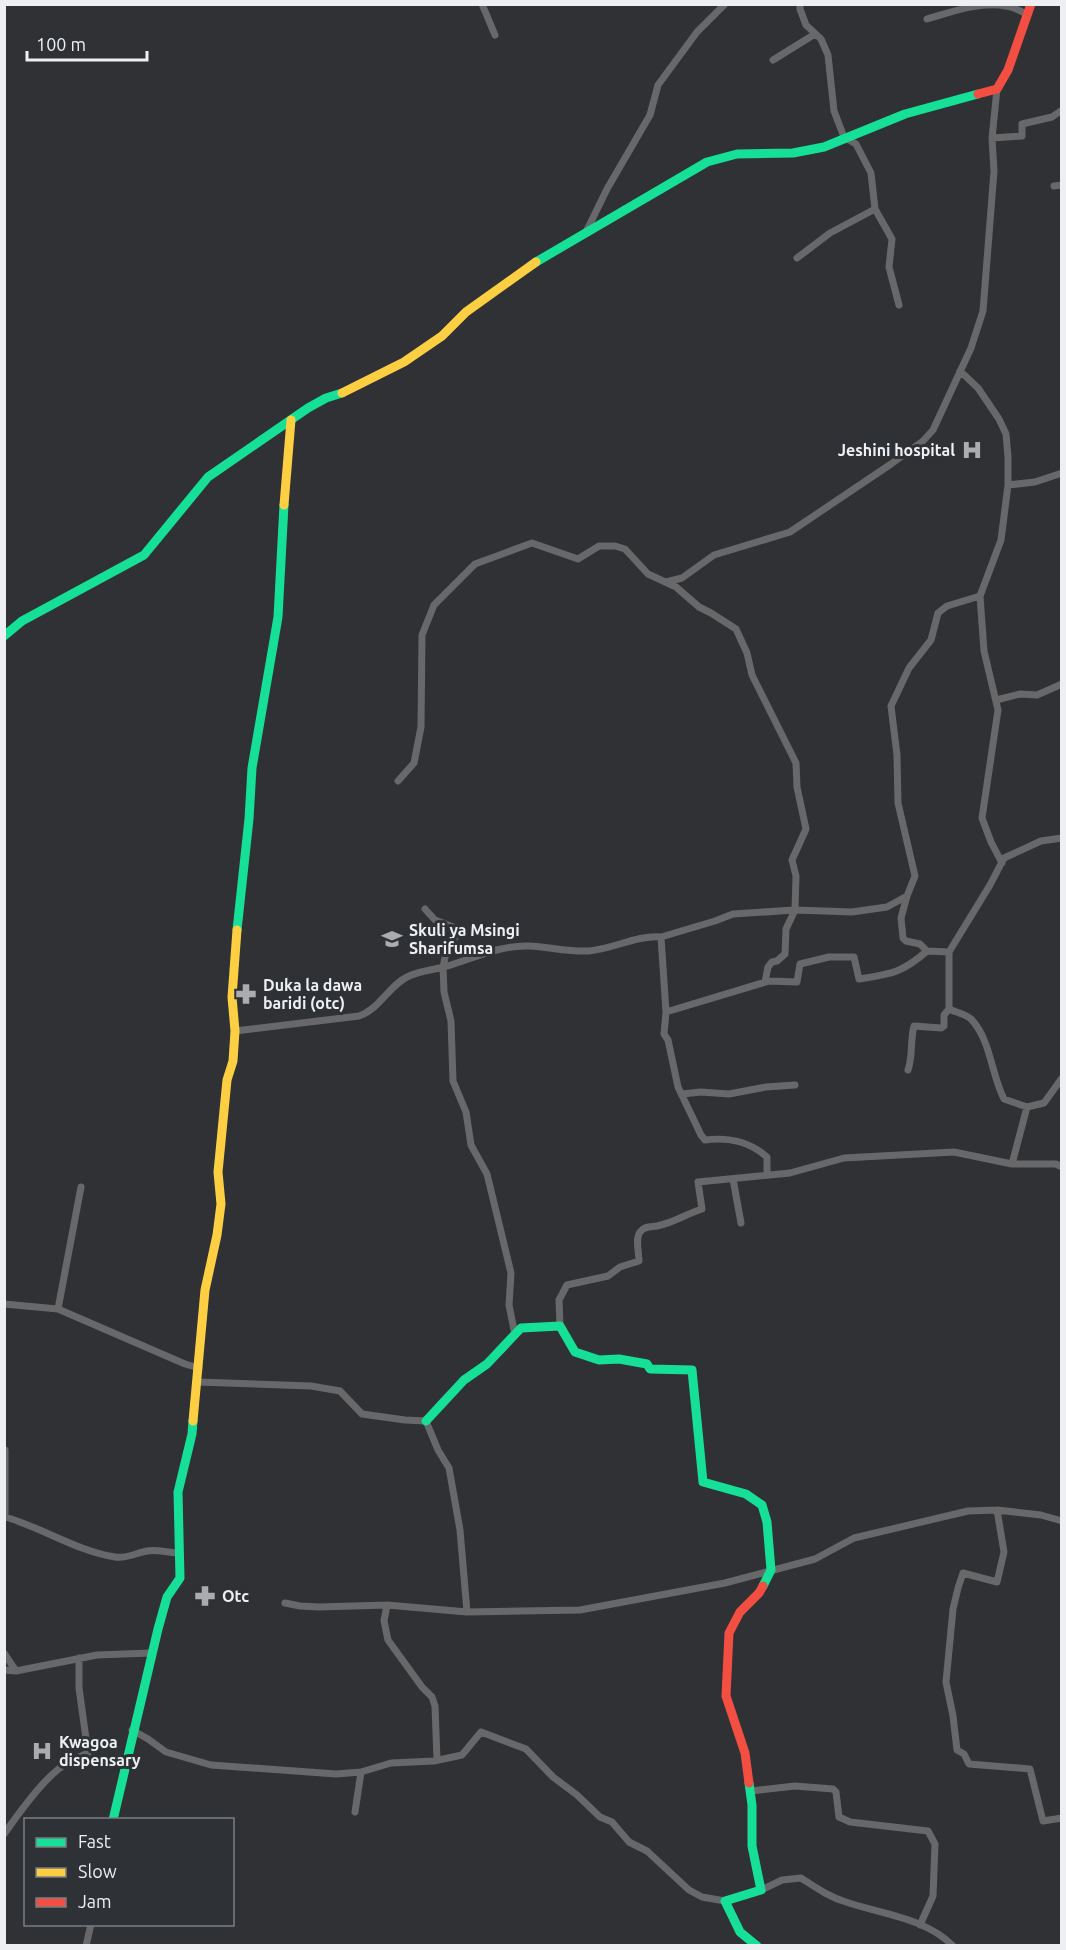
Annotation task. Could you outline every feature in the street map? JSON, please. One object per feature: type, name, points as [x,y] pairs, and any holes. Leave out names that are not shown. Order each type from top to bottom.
[{"type":"street","points":[[482,4],[495,35]]},
{"type":"street","points":[[585,234],[607,189],[650,115],[658,85],[697,32],[725,4]]},
{"type":"street","points":[[800,4],[806,25],[821,39],[828,55],[834,111],[844,137],[856,144],[871,173],[875,209],[892,239],[889,267],[898,305]]},
{"type":"street","points":[[666,582],[682,578],[714,555],[790,532],[891,464],[923,441],[933,430],[971,348],[982,311],[994,171],[992,138],[997,89],[1008,70],[1031,4]]},
{"type":"street","points":[[927,19],[958,10],[994,5],[1014,8],[1028,15]]},
{"type":"street","points":[[773,60],[815,34]]},
{"type":"street","points":[[4,636],[22,621],[144,555],[208,477],[291,420],[326,398],[347,392],[404,362],[441,336],[466,312],[540,259],[707,162],[737,154],[793,153],[824,147],[905,114],[997,89]]},
{"type":"street","points":[[992,138],[1022,136],[1022,124],[1052,117],[1062,110]]},
{"type":"street","points":[[797,258],[831,233],[875,209]]},
{"type":"street","points":[[960,371],[978,388],[999,419],[1006,434],[1008,485],[1001,540],[980,596],[984,651],[998,710],[982,818],[1002,863]]},
{"type":"street","points":[[113,1818],[151,1653],[167,1597],[180,1578],[178,1492],[192,1434],[205,1290],[221,1204],[218,1172],[227,1080],[233,1061],[235,1031],[232,998],[239,904],[249,819],[252,768],[278,617],[285,480],[291,420]]},
{"type":"street","points":[[1008,485],[1035,482],[1062,473]]},
{"type":"street","points":[[398,781],[414,763],[421,727],[422,635],[434,605],[475,564],[532,543],[578,559],[599,546],[615,546],[625,549],[648,574],[676,587],[699,607],[736,629],[747,653],[752,675],[796,764],[797,787],[806,829],[792,860],[796,876],[795,910],[786,928],[785,954],[768,967],[765,982]]},
{"type":"street","points":[[949,952],[927,951],[920,944],[904,941],[903,938],[901,918],[915,876],[898,803],[897,755],[891,706],[909,668],[931,640],[938,613],[947,606],[980,596]]},
{"type":"street","points":[[996,700],[1020,694],[1037,695],[1062,684]]},
{"type":"street","points":[[908,1070],[912,1054],[911,1040],[914,1026],[941,1028],[944,1026],[945,1015],[949,1009],[949,952],[1004,858],[1041,841],[1062,838]]},
{"type":"street","points":[[235,1031],[359,1016],[369,1012],[400,980],[486,952],[529,946],[588,951],[606,949],[651,936],[661,938],[733,914],[795,910],[852,912],[887,907],[907,896]]},
{"type":"street","points":[[425,909],[435,920],[456,928],[457,934],[446,953],[442,967],[444,992],[452,1021],[453,1081],[466,1112],[471,1145],[490,1184],[511,1273],[509,1305],[515,1335]]},
{"type":"street","points":[[661,938],[666,1012],[664,1034],[668,1040],[678,1086],[696,1128],[705,1140],[723,1137],[756,1147],[767,1157],[767,1174]]},
{"type":"street","points":[[666,1012],[765,982],[797,982],[800,964],[829,957],[854,957],[859,979],[885,975],[909,967],[927,951]]},
{"type":"street","points":[[949,1009],[970,1017],[984,1040],[998,1088],[1004,1099],[1027,1107],[1044,1103],[1062,1078]]},
{"type":"street","points":[[682,1094],[700,1092],[729,1094],[766,1087],[795,1085]]},
{"type":"street","points":[[1012,1164],[1027,1107]]},
{"type":"street","points":[[761,1890],[752,1846],[750,1791],[745,1753],[726,1696],[729,1633],[740,1612],[759,1593],[771,1570],[767,1522],[762,1505],[746,1494],[703,1482],[692,1370],[650,1369],[647,1364],[618,1359],[599,1360],[575,1352],[560,1326],[559,1300],[567,1285],[608,1276],[620,1267],[639,1261],[640,1231],[647,1227],[673,1222],[681,1216],[702,1209],[698,1182],[790,1173],[844,1158],[954,1152],[1012,1164],[1056,1164],[1062,1167]]},
{"type":"street","points":[[733,1179],[741,1223]]},
{"type":"street","points":[[58,1309],[81,1186]]},
{"type":"street","points":[[4,1304],[58,1309],[199,1368]]},
{"type":"street","points":[[426,1421],[465,1380],[487,1364],[521,1328],[560,1326]]},
{"type":"street","points":[[197,1383],[310,1386],[340,1391],[362,1414],[426,1421]]},
{"type":"street","points":[[426,1421],[438,1450],[449,1468],[453,1504],[460,1530],[467,1612]]},
{"type":"street","points":[[4,1450],[5,1517],[24,1522],[101,1554],[116,1557],[148,1551],[179,1553]]},
{"type":"street","points":[[285,1603],[309,1607],[387,1605],[467,1612],[580,1610],[725,1583],[815,1559],[854,1538],[968,1510],[997,1510],[1041,1515],[1062,1521]]},
{"type":"street","points":[[997,1510],[1004,1552],[997,1582],[963,1573],[953,1609],[946,1682],[957,1749],[964,1754],[969,1764],[1030,1769],[1042,1821],[1062,1818]]},
{"type":"street","points":[[387,1605],[384,1621],[388,1640],[422,1687],[432,1697],[435,1706],[437,1760]]},
{"type":"street","points":[[4,1653],[16,1671]]},
{"type":"street","points":[[4,1670],[16,1671],[79,1658],[151,1653]]},
{"type":"street","points":[[4,1834],[40,1788],[65,1764],[88,1753],[80,1688],[79,1658]]},
{"type":"street","points":[[132,1730],[165,1752],[211,1765],[336,1774],[361,1772],[391,1763],[437,1760],[462,1755],[481,1732],[526,1749],[553,1777],[577,1795],[600,1817],[612,1822],[629,1842],[647,1851],[689,1890],[702,1897],[725,1901],[761,1890],[782,1880],[801,1878],[824,1893],[845,1902],[882,1911],[920,1925],[946,1938],[953,1946]]},
{"type":"street","points":[[355,1812],[361,1772]]},
{"type":"street","points":[[750,1791],[795,1786],[833,1789],[836,1792],[839,1817],[850,1822],[928,1831],[935,1844],[933,1896],[920,1925]]},
{"type":"street","points":[[725,1901],[740,1932],[757,1946]]},
{"type":"street","points":[[86,1946],[91,1926]]},
{"type":"traffic: fast","points":[[536,262],[707,162],[737,154],[793,153],[824,147],[905,114],[978,94]]},
{"type":"traffic: fast","points":[[4,636],[22,621],[144,555],[208,477],[308,408],[326,398],[342,393]]},
{"type":"traffic: fast","points":[[237,930],[252,768],[278,617],[284,505]]},
{"type":"traffic: fast","points":[[426,1421],[464,1380],[487,1364],[521,1328],[560,1326],[575,1352],[599,1360],[619,1359],[647,1364],[650,1369],[692,1370],[703,1482],[746,1494],[762,1505],[767,1522],[771,1570],[763,1586]]},
{"type":"traffic: fast","points":[[113,1818],[158,1629],[167,1597],[180,1578],[178,1492],[193,1421]]},
{"type":"traffic: fast","points":[[749,1783],[752,1805],[752,1846],[761,1890],[725,1901],[740,1932],[757,1946]]},
{"type":"traffic: slow","points":[[342,393],[404,362],[442,336],[466,312],[536,262]]},
{"type":"traffic: slow","points":[[284,505],[291,420]]},
{"type":"traffic: slow","points":[[193,1421],[205,1290],[221,1204],[218,1172],[227,1080],[233,1061],[235,1031],[232,997],[237,930]]},
{"type":"traffic: jam","points":[[978,94],[997,89],[1008,70],[1031,4]]},
{"type":"traffic: jam","points":[[749,1783],[745,1753],[726,1696],[729,1633],[740,1612],[763,1586]]},
{"type":"place","name":"Jeshini hospital","points":[[972,450]]},
{"type":"place","name":"Skuli ya Msingi Sharifumsa","points":[[392,939]]},
{"type":"place","name":"Duka la dawa baridi (otc)","points":[[246,994]]},
{"type":"place","name":"Otc","points":[[205,1596]]},
{"type":"place","name":"Kwagoa dispensary","points":[[42,1751]]}]
